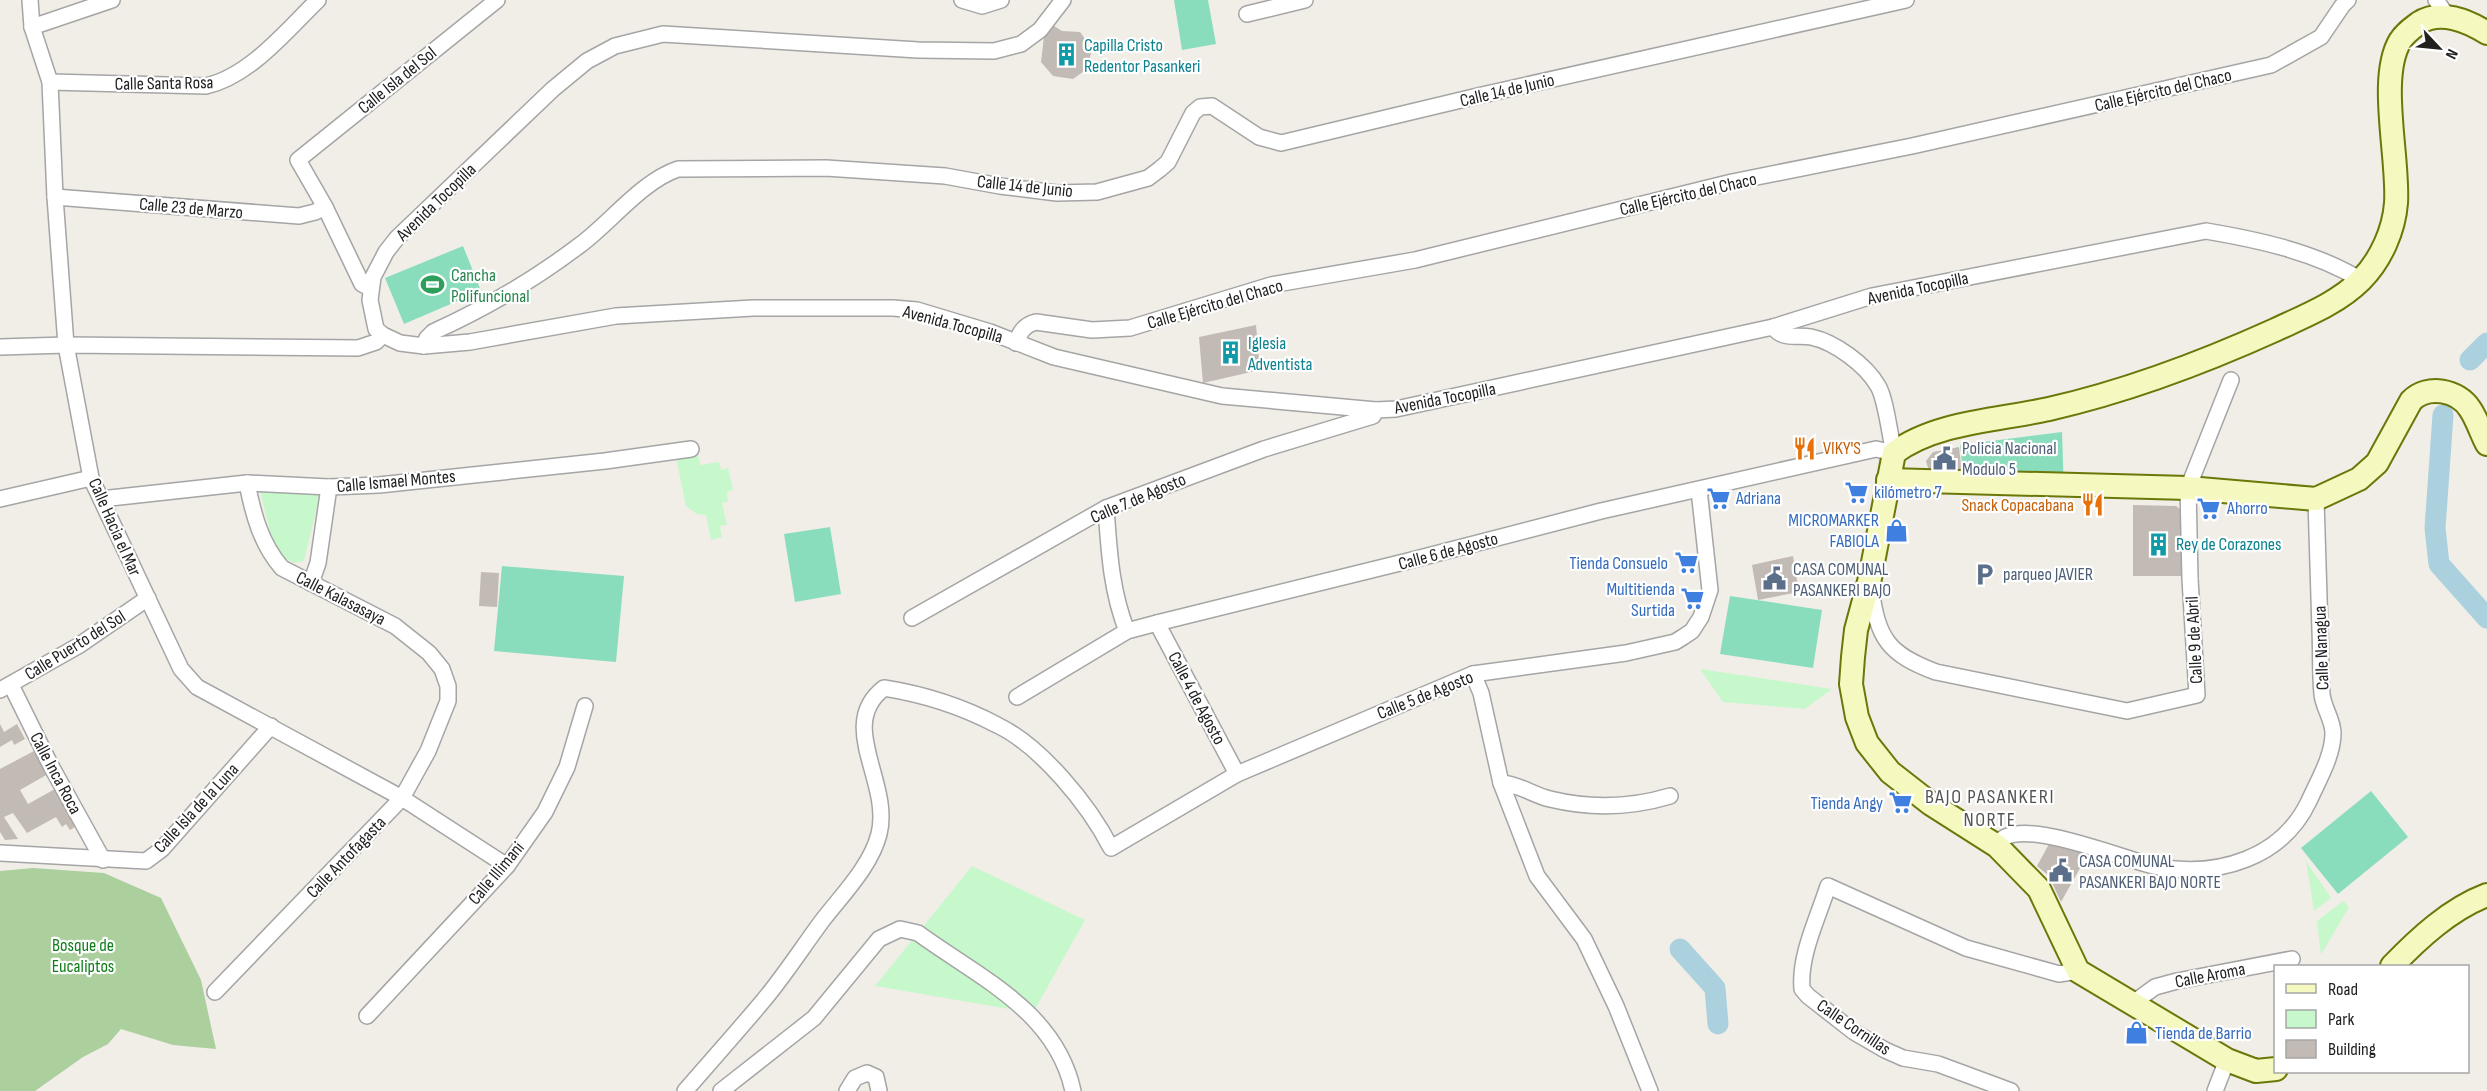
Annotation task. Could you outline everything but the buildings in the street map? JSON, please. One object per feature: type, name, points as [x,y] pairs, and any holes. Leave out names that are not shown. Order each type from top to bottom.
[{"type":"main road","points":[[2274,1068],[2256,1071],[2227,1060],[2078,970],[2039,889],[1997,846],[1930,804],[1890,772],[1867,742],[1857,717],[1851,684],[1856,630],[1870,578],[1894,453],[1911,441],[1930,433],[2123,390],[2222,354],[2320,309],[2361,280],[2383,248],[2391,230],[2396,204],[2390,85],[2392,61],[2399,43],[2407,32],[2442,8],[2487,33]]},
{"type":"main road","points":[[1888,480],[2188,488],[2316,499],[2360,479],[2377,463],[2411,401],[2416,396],[2430,390],[2442,391],[2459,398],[2470,408],[2487,444]]},
{"type":"main road","points":[[2393,965],[2440,922],[2487,895]]},
{"type":"street","name":"Calle Hacia el Mar","points":[[30,0],[32,27],[50,82],[55,197],[66,345],[91,478],[181,669],[188,680],[197,687],[402,798],[507,866]]},
{"type":"street","points":[[32,27],[112,0]]},
{"type":"street","name":"Calle Santa Rosa","points":[[50,82],[206,87],[221,83],[246,68],[318,0]]},
{"type":"street","name":"Calle Isla del Sol","points":[[325,207],[298,160],[497,0]]},
{"type":"street","points":[[962,0],[982,6],[1001,0]]},
{"type":"street","name":"Avenida Tocopilla","points":[[1063,0],[1040,30],[1021,44],[994,51],[906,49],[663,34],[615,46],[587,61],[553,89],[397,238],[377,267],[370,288],[373,321],[376,329],[400,343],[424,346],[470,342],[616,316],[753,308],[893,308],[917,310],[990,332],[1054,357],[1222,396],[1376,410],[1396,409],[1773,327],[1872,296],[2206,231],[2244,237],[2288,249],[2339,267],[2361,280]]},
{"type":"street","points":[[1247,14],[1305,0]]},
{"type":"street","name":"Calle 14 de Junio","points":[[424,346],[427,338],[433,332],[493,304],[580,245],[658,178],[678,169],[826,168],[945,176],[1057,193],[1098,192],[1148,178],[1160,169],[1168,162],[1193,114],[1200,106],[1212,106],[1259,137],[1269,142],[1281,143],[1482,95],[1906,0]]},
{"type":"street","name":"Calle Ejército del Chaco","points":[[1016,343],[1019,333],[1036,322],[1092,330],[1130,328],[1271,285],[1415,260],[1732,182],[1912,146],[2271,65],[2321,37],[2348,0]]},
{"type":"street","name":"Calle 23 de Marzo","points":[[55,197],[299,216],[325,207]]},
{"type":"street","points":[[325,207],[362,284],[370,288]]},
{"type":"street","points":[[1773,327],[1785,337],[1811,337],[1832,345],[1864,369],[1879,387],[1894,453]]},
{"type":"street","points":[[0,347],[66,345],[358,348],[376,342],[383,335]]},
{"type":"street","name":"Calle 9 de Abril","points":[[1870,578],[1879,628],[1887,643],[1910,662],[1936,672],[2127,711],[2197,695],[2190,579],[2188,488],[2231,380]]},
{"type":"street","name":"Calle 7 de Agosto","points":[[912,618],[1106,508],[1264,449],[1373,416],[1376,410]]},
{"type":"street","name":"Calle Ismael Montes","points":[[101,499],[248,483],[329,487],[379,485],[605,461],[692,449]]},
{"type":"street","name":"Calle 6 de Agosto","points":[[1017,697],[1127,631],[1601,511],[1876,449],[1894,453]]},
{"type":"street","points":[[0,499],[91,478]]},
{"type":"street","name":"Calle Kalasasaya","points":[[248,483],[253,510],[273,558],[282,568],[395,626],[429,653],[442,669],[448,686],[448,701]]},
{"type":"street","points":[[311,583],[318,563],[329,487]]},
{"type":"street","name":"Calle 5 de Agosto","points":[[685,1091],[764,1000],[852,884],[872,853],[879,836],[882,806],[863,733],[864,717],[875,695],[884,688],[951,706],[999,725],[1030,747],[1062,780],[1101,828],[1111,848],[1237,774],[1473,674],[1626,653],[1675,642],[1692,631],[1701,617],[1710,590],[1699,490]]},
{"type":"street","name":"Calle Nanagua","points":[[1997,846],[1999,841],[2006,836],[2020,832],[2036,833],[2081,844],[2136,863],[2187,870],[2220,867],[2254,856],[2288,834],[2318,782],[2333,732],[2322,696],[2316,499]]},
{"type":"street","points":[[1106,508],[1111,570],[1117,607],[1127,631]]},
{"type":"street","name":"Calle Puerto del Sol","points":[[6,687],[78,646],[148,598]]},
{"type":"street","name":"Calle 4 de Agosto","points":[[1157,623],[1237,774]]},
{"type":"street","points":[[1473,674],[1481,693],[1501,783],[1536,876],[1584,939],[1616,1006],[1650,1091]]},
{"type":"street","name":"Calle Inca Roca","points":[[6,687],[103,860]]},
{"type":"street","name":"Calle Antofagasta","points":[[215,992],[402,798],[428,751],[448,701]]},
{"type":"street","name":"Calle Illimani","points":[[367,1016],[507,866],[545,812],[567,767],[585,706]]},
{"type":"street","name":"Calle Isla de la Luna","points":[[0,853],[146,861],[162,849],[271,726]]},
{"type":"street","points":[[1501,783],[1512,783],[1548,799],[1603,808],[1645,804],[1670,796]]},
{"type":"street","name":"Calle Cornillas","points":[[2011,1091],[1946,1066],[1903,1058],[1885,1050],[1854,1032],[1808,996],[1802,989],[1802,971],[1828,886],[1966,948],[2059,974],[2078,970]]},
{"type":"street","points":[[721,1091],[814,1018],[879,939],[900,929],[918,933],[1008,996],[1041,1025],[1056,1046],[1072,1091]]},
{"type":"street","name":"Calle Aroma","points":[[2133,1003],[2155,987],[2292,959]]},
{"type":"street","points":[[2215,1091],[2227,1060]]},
{"type":"street","points":[[846,1091],[855,1078],[867,1073],[876,1077],[879,1091]]},
{"type":"green space","points":[[1174,0],[1208,0],[1216,44],[1182,50]]},
{"type":"green space","name":"Cancha Polifuncional","points":[[463,246],[481,291],[404,324],[385,278]]},
{"type":"green space","points":[[2062,432],[2064,494],[1965,492],[1960,445]]},
{"type":"green space","points":[[697,449],[700,465],[719,462],[721,470],[728,468],[733,490],[727,492],[728,502],[722,503],[727,525],[720,526],[722,537],[711,540],[706,515],[697,514],[686,506],[675,453]]},
{"type":"green space","points":[[310,488],[321,490],[304,561],[294,563],[276,554],[260,492]]},
{"type":"green space","points":[[830,527],[841,594],[795,602],[784,534]]},
{"type":"green space","points":[[502,566],[624,576],[616,662],[494,651]]},
{"type":"green space","points":[[1730,596],[1822,610],[1813,668],[1720,654]]},
{"type":"green space","points":[[1700,669],[1832,689],[1805,709],[1723,702]]},
{"type":"green space","points":[[2371,791],[2408,837],[2338,894],[2301,848]]},
{"type":"green space","points":[[2306,861],[2331,898],[2314,911]]},
{"type":"green space","points":[[972,866],[1085,920],[1033,1013],[875,986]]},
{"type":"green space","name":"Bosque de Eucaliptos","points":[[33,868],[104,873],[161,898],[201,980],[216,1049],[173,1045],[121,1029],[108,1044],[83,1057],[35,1091],[0,1091],[0,871]]},
{"type":"green space","points":[[2343,901],[2349,907],[2321,955],[2317,921]]},
{"type":"waterway","points":[[2470,360],[2487,343]]},
{"type":"waterway","points":[[2443,415],[2435,528],[2439,564],[2487,618]]},
{"type":"waterway","points":[[1680,949],[1715,988],[1718,1024]]},
{"type":"place","name":"Capilla Cristo Redentor Pasankeri","points":[[1066,55]]},
{"type":"place","name":"Cancha Polifuncional","points":[[433,285]]},
{"type":"place","name":"Iglesia Adventista","points":[[1230,353]]},
{"type":"place","name":"VIKY'S","points":[[1805,448]]},
{"type":"place","name":"Policia Nacional Modulo 5","points":[[1944,458]]},
{"type":"place","name":"kilómetro 7","points":[[1856,492]]},
{"type":"place","name":"Adriana","points":[[1718,498]]},
{"type":"place","name":"Snack Copacabana","points":[[2092,505]]},
{"type":"place","name":"Ahorro","points":[[2209,508]]},
{"type":"place","name":"MICROMARKER FABIOLA","points":[[1897,530]]},
{"type":"place","name":"Rey de Corazones","points":[[2158,544]]},
{"type":"place","name":"Tienda Consuelo","points":[[1686,563]]},
{"type":"place","name":"parqueo JAVIER","points":[[1985,574]]},
{"type":"place","name":"CASA COMUNAL PASANKERI BAJO","points":[[1775,579]]},
{"type":"place","name":"Multitienda Surtida","points":[[1693,599]]},
{"type":"place","name":"Tienda Angy","points":[[1901,803]]},
{"type":"place","name":"CASA COMUNAL PASANKERI BAJO NORTE","points":[[2061,871]]},
{"type":"place","name":"Tienda de Barrio","points":[[2137,1033]]},
{"type":"district","name":"BAJO PASANKERI NORTE","points":[[1990,808]]}]
